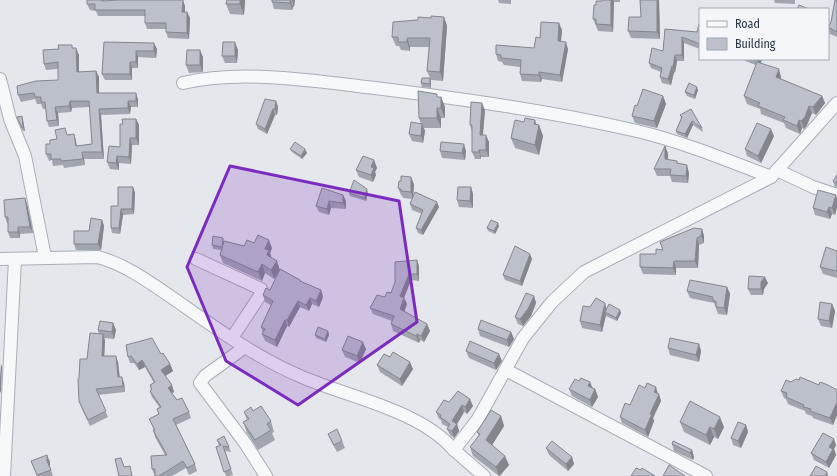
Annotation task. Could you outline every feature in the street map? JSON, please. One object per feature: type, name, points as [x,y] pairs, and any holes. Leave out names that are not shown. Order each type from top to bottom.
[{"type":"street","points":[[183,83],[206,78],[266,78],[334,83],[522,108],[638,132],[774,173],[837,195]]},
{"type":"street","points":[[0,79],[10,119],[25,156],[45,257]]},
{"type":"street","points":[[454,450],[478,419],[524,338],[552,302],[584,272],[774,173],[837,103]]},
{"type":"street","points":[[0,259],[98,257],[112,261],[150,283],[245,347],[302,377],[402,414],[444,439],[454,450],[484,476]]},
{"type":"street","points":[[4,476],[16,259]]},
{"type":"street","points":[[196,259],[261,289],[261,294],[232,338]]},
{"type":"street","points":[[245,347],[204,376],[200,383],[266,476]]},
{"type":"street","points":[[506,370],[706,476]]},
{"type":"highlighted area","points":[[230,166],[399,201],[417,322],[298,405],[226,361],[187,267]]},
{"type":"building","points":[[87,0],[183,0],[182,12],[187,12],[187,33],[166,32],[166,23],[145,23],[145,10],[95,10],[95,4],[87,4]]},
{"type":"building","points":[[227,0],[240,0],[240,4],[226,4]]},
{"type":"building","points":[[272,0],[290,0],[290,3],[272,2]]},
{"type":"building","points":[[611,0],[611,25],[596,24],[596,19],[593,19],[594,5],[596,5],[596,1]]},
{"type":"building","points":[[640,0],[657,0],[657,32],[628,31],[629,17],[641,17]]},
{"type":"building","points":[[835,0],[837,1],[837,32],[829,28]]},
{"type":"building","points":[[799,5],[806,8],[798,8]]},
{"type":"building","points":[[431,16],[444,17],[440,72],[427,71],[430,38],[407,38],[407,42],[398,42],[398,37],[392,37],[393,22],[418,20],[418,17],[431,18]]},
{"type":"building","points":[[541,22],[559,23],[558,41],[566,42],[560,75],[539,72],[539,75],[520,74],[521,60],[501,58],[501,55],[496,54],[496,45],[534,48],[536,37],[540,38]]},
{"type":"building","points":[[699,24],[699,44],[682,37],[682,55],[675,55],[673,67],[672,66],[668,79],[660,77],[662,68],[649,63],[652,48],[663,51],[665,29],[697,32]]},
{"type":"building","points":[[104,42],[154,43],[154,51],[136,51],[136,62],[130,62],[130,74],[102,74]]},
{"type":"building","points":[[223,42],[235,42],[235,56],[222,56]]},
{"type":"building","points":[[58,45],[72,45],[72,48],[76,48],[77,72],[96,71],[97,93],[136,93],[136,101],[128,101],[128,108],[99,109],[102,152],[82,152],[83,159],[61,161],[61,159],[51,159],[51,154],[46,154],[46,144],[50,144],[50,140],[57,139],[55,130],[65,128],[67,135],[74,134],[76,146],[92,144],[89,101],[70,101],[69,106],[55,107],[57,120],[47,121],[45,102],[41,102],[41,97],[35,97],[34,93],[18,95],[17,86],[36,81],[58,80],[58,62],[44,64],[43,50],[59,49]]},
{"type":"building","points":[[187,50],[200,50],[200,65],[186,65]]},
{"type":"building","points":[[757,62],[779,69],[776,77],[822,96],[813,107],[809,106],[805,117],[801,121],[799,120],[797,126],[783,120],[785,117],[758,106],[760,103],[744,96]]},
{"type":"building","points":[[422,78],[430,78],[430,84],[421,83]]},
{"type":"building","points":[[689,83],[697,87],[694,95],[685,92]]},
{"type":"building","points":[[643,89],[663,96],[654,121],[632,116],[635,105],[637,106]]},
{"type":"building","points":[[418,91],[437,94],[437,97],[441,97],[441,108],[437,108],[437,118],[419,118]]},
{"type":"building","points":[[265,99],[276,101],[275,109],[273,109],[265,129],[256,124]]},
{"type":"building","points":[[471,102],[482,103],[480,135],[486,135],[486,150],[479,150],[479,152],[472,152],[472,125],[470,125]]},
{"type":"building","points":[[691,109],[702,128],[692,121],[685,134],[676,131],[682,117],[680,115]]},
{"type":"building","points":[[22,116],[23,128],[17,117]]},
{"type":"building","points":[[525,118],[535,120],[534,124],[539,125],[535,145],[511,138],[515,120],[524,122]]},
{"type":"building","points":[[122,119],[136,119],[136,138],[130,138],[129,157],[117,156],[116,163],[107,162],[109,146],[120,147],[120,124],[123,124]]},
{"type":"building","points":[[411,122],[422,124],[421,136],[409,134]]},
{"type":"building","points":[[757,123],[771,129],[758,156],[745,149]]},
{"type":"building","points":[[295,142],[305,149],[301,156],[290,149]]},
{"type":"building","points":[[441,142],[464,144],[462,153],[440,151]]},
{"type":"building","points":[[665,146],[665,159],[677,161],[677,163],[687,165],[686,176],[670,175],[671,169],[654,169]]},
{"type":"building","points":[[363,156],[374,160],[371,167],[374,168],[371,175],[356,170]]},
{"type":"building","points":[[837,175],[837,183],[833,181]]},
{"type":"building","points":[[401,176],[411,177],[411,192],[401,191],[401,189],[398,188],[399,181],[401,181]]},
{"type":"building","points":[[354,180],[367,189],[364,198],[349,193]]},
{"type":"building","points":[[118,187],[133,187],[132,209],[121,209],[119,228],[111,228],[111,206],[118,206]]},
{"type":"building","points":[[458,187],[471,187],[470,201],[457,200]]},
{"type":"building","points":[[322,188],[343,195],[343,203],[329,201],[327,209],[316,206]]},
{"type":"building","points":[[818,190],[836,195],[832,208],[829,207],[827,212],[813,208]]},
{"type":"building","points":[[415,192],[437,202],[421,230],[416,228],[423,210],[410,204]]},
{"type":"building","points":[[25,198],[30,227],[18,227],[18,232],[8,232],[8,217],[5,217],[4,200]]},
{"type":"building","points":[[91,218],[102,220],[98,244],[74,244],[74,231],[89,231]]},
{"type":"building","points":[[491,220],[498,223],[494,231],[487,228]]},
{"type":"building","points":[[694,228],[702,229],[701,236],[697,238],[695,261],[674,261],[673,268],[640,267],[640,254],[656,254],[656,249],[663,250],[660,242]]},
{"type":"building","points":[[258,235],[269,240],[265,249],[269,250],[267,255],[277,261],[271,270],[262,264],[258,272],[220,255],[224,241],[244,246],[247,240],[254,243]]},
{"type":"building","points":[[213,236],[223,238],[222,247],[212,245]]},
{"type":"building","points":[[515,246],[530,254],[520,281],[503,275]]},
{"type":"building","points":[[826,247],[837,251],[836,271],[820,267]]},
{"type":"building","points":[[417,260],[417,274],[409,274],[400,296],[404,298],[400,309],[427,324],[421,336],[417,334],[416,336],[391,324],[394,316],[370,308],[377,295],[385,297],[387,292],[391,293],[395,282],[395,262]]},
{"type":"building","points":[[280,269],[300,281],[321,290],[316,301],[310,298],[306,305],[298,301],[287,320],[285,320],[275,340],[262,334],[265,329],[261,327],[273,301],[263,295],[266,288],[270,290]]},
{"type":"building","points":[[749,276],[765,277],[761,282],[761,289],[748,289]]},
{"type":"building","points":[[690,280],[727,287],[724,308],[716,307],[716,301],[713,301],[713,297],[687,291]]},
{"type":"building","points":[[526,293],[534,296],[528,309],[520,319],[515,317]]},
{"type":"building","points":[[596,298],[605,303],[600,325],[580,321],[583,306],[590,307]]},
{"type":"building","points":[[820,302],[832,304],[829,321],[818,319]]},
{"type":"building","points":[[609,304],[620,310],[616,318],[605,312]]},
{"type":"building","points":[[481,320],[511,332],[507,340],[478,329]]},
{"type":"building","points":[[100,321],[113,323],[112,332],[98,330]]},
{"type":"building","points":[[318,327],[328,331],[325,339],[315,335]]},
{"type":"building","points":[[90,333],[103,334],[102,356],[116,356],[118,377],[122,377],[123,386],[96,389],[106,411],[88,420],[79,401],[78,379],[80,359],[87,359]]},
{"type":"building","points":[[348,336],[363,342],[357,356],[342,350]]},
{"type":"building","points":[[152,338],[161,354],[163,353],[170,364],[161,370],[172,385],[168,388],[177,400],[182,398],[189,412],[173,419],[195,464],[187,468],[183,461],[159,476],[155,476],[155,469],[152,469],[151,456],[167,455],[153,430],[155,430],[149,419],[159,414],[157,409],[161,407],[150,391],[152,389],[150,385],[155,382],[142,360],[137,364],[131,356],[128,357],[126,345]]},
{"type":"building","points":[[670,338],[699,344],[696,355],[668,348]]},
{"type":"building","points":[[470,341],[499,354],[494,363],[466,351]]},
{"type":"building","points":[[393,352],[410,362],[400,379],[377,365],[384,354],[390,357]]},
{"type":"building","points":[[800,377],[819,385],[820,382],[837,390],[837,402],[830,418],[810,411],[811,409],[803,407],[804,405],[786,397],[787,393],[781,391],[786,380],[791,382],[796,379],[799,380]]},
{"type":"building","points":[[581,378],[590,382],[588,386],[595,389],[590,400],[569,389],[575,379],[579,381]]},
{"type":"building","points":[[647,383],[656,387],[654,392],[659,394],[645,430],[620,417],[625,403],[630,405],[639,385],[645,388]]},
{"type":"building","points":[[458,391],[470,399],[465,407],[462,405],[452,421],[457,424],[452,431],[447,429],[450,424],[436,412],[444,400],[449,402]]},
{"type":"building","points":[[690,401],[720,417],[714,429],[710,427],[706,435],[680,422]]},
{"type":"building","points":[[261,406],[271,421],[267,424],[271,430],[255,440],[243,422],[249,419],[244,412],[251,407],[253,411]]},
{"type":"building","points":[[491,410],[501,416],[486,440],[505,456],[496,467],[470,447],[480,434],[477,432]]},
{"type":"building","points":[[738,422],[746,425],[738,441],[731,438]]},
{"type":"building","points":[[337,429],[342,441],[334,445],[328,434]]},
{"type":"building","points":[[823,433],[834,439],[829,447],[833,449],[826,462],[811,453]]},
{"type":"building","points":[[224,436],[229,447],[223,446],[231,469],[224,472],[216,447],[221,445],[217,440]]},
{"type":"building","points":[[552,441],[572,457],[566,464],[546,448]]},
{"type":"building","points":[[673,441],[692,450],[690,453],[672,444]]},
{"type":"building","points":[[47,455],[47,461],[51,470],[37,475],[31,461]]},
{"type":"building","points":[[121,458],[124,467],[130,466],[132,476],[119,476],[115,459]]},
{"type":"building","points":[[669,465],[685,476],[663,476]]},
{"type":"building","points":[[816,466],[827,472],[825,476],[810,476]]},
{"type":"building","points":[[636,468],[641,470],[642,468],[655,476],[631,476]]}]
